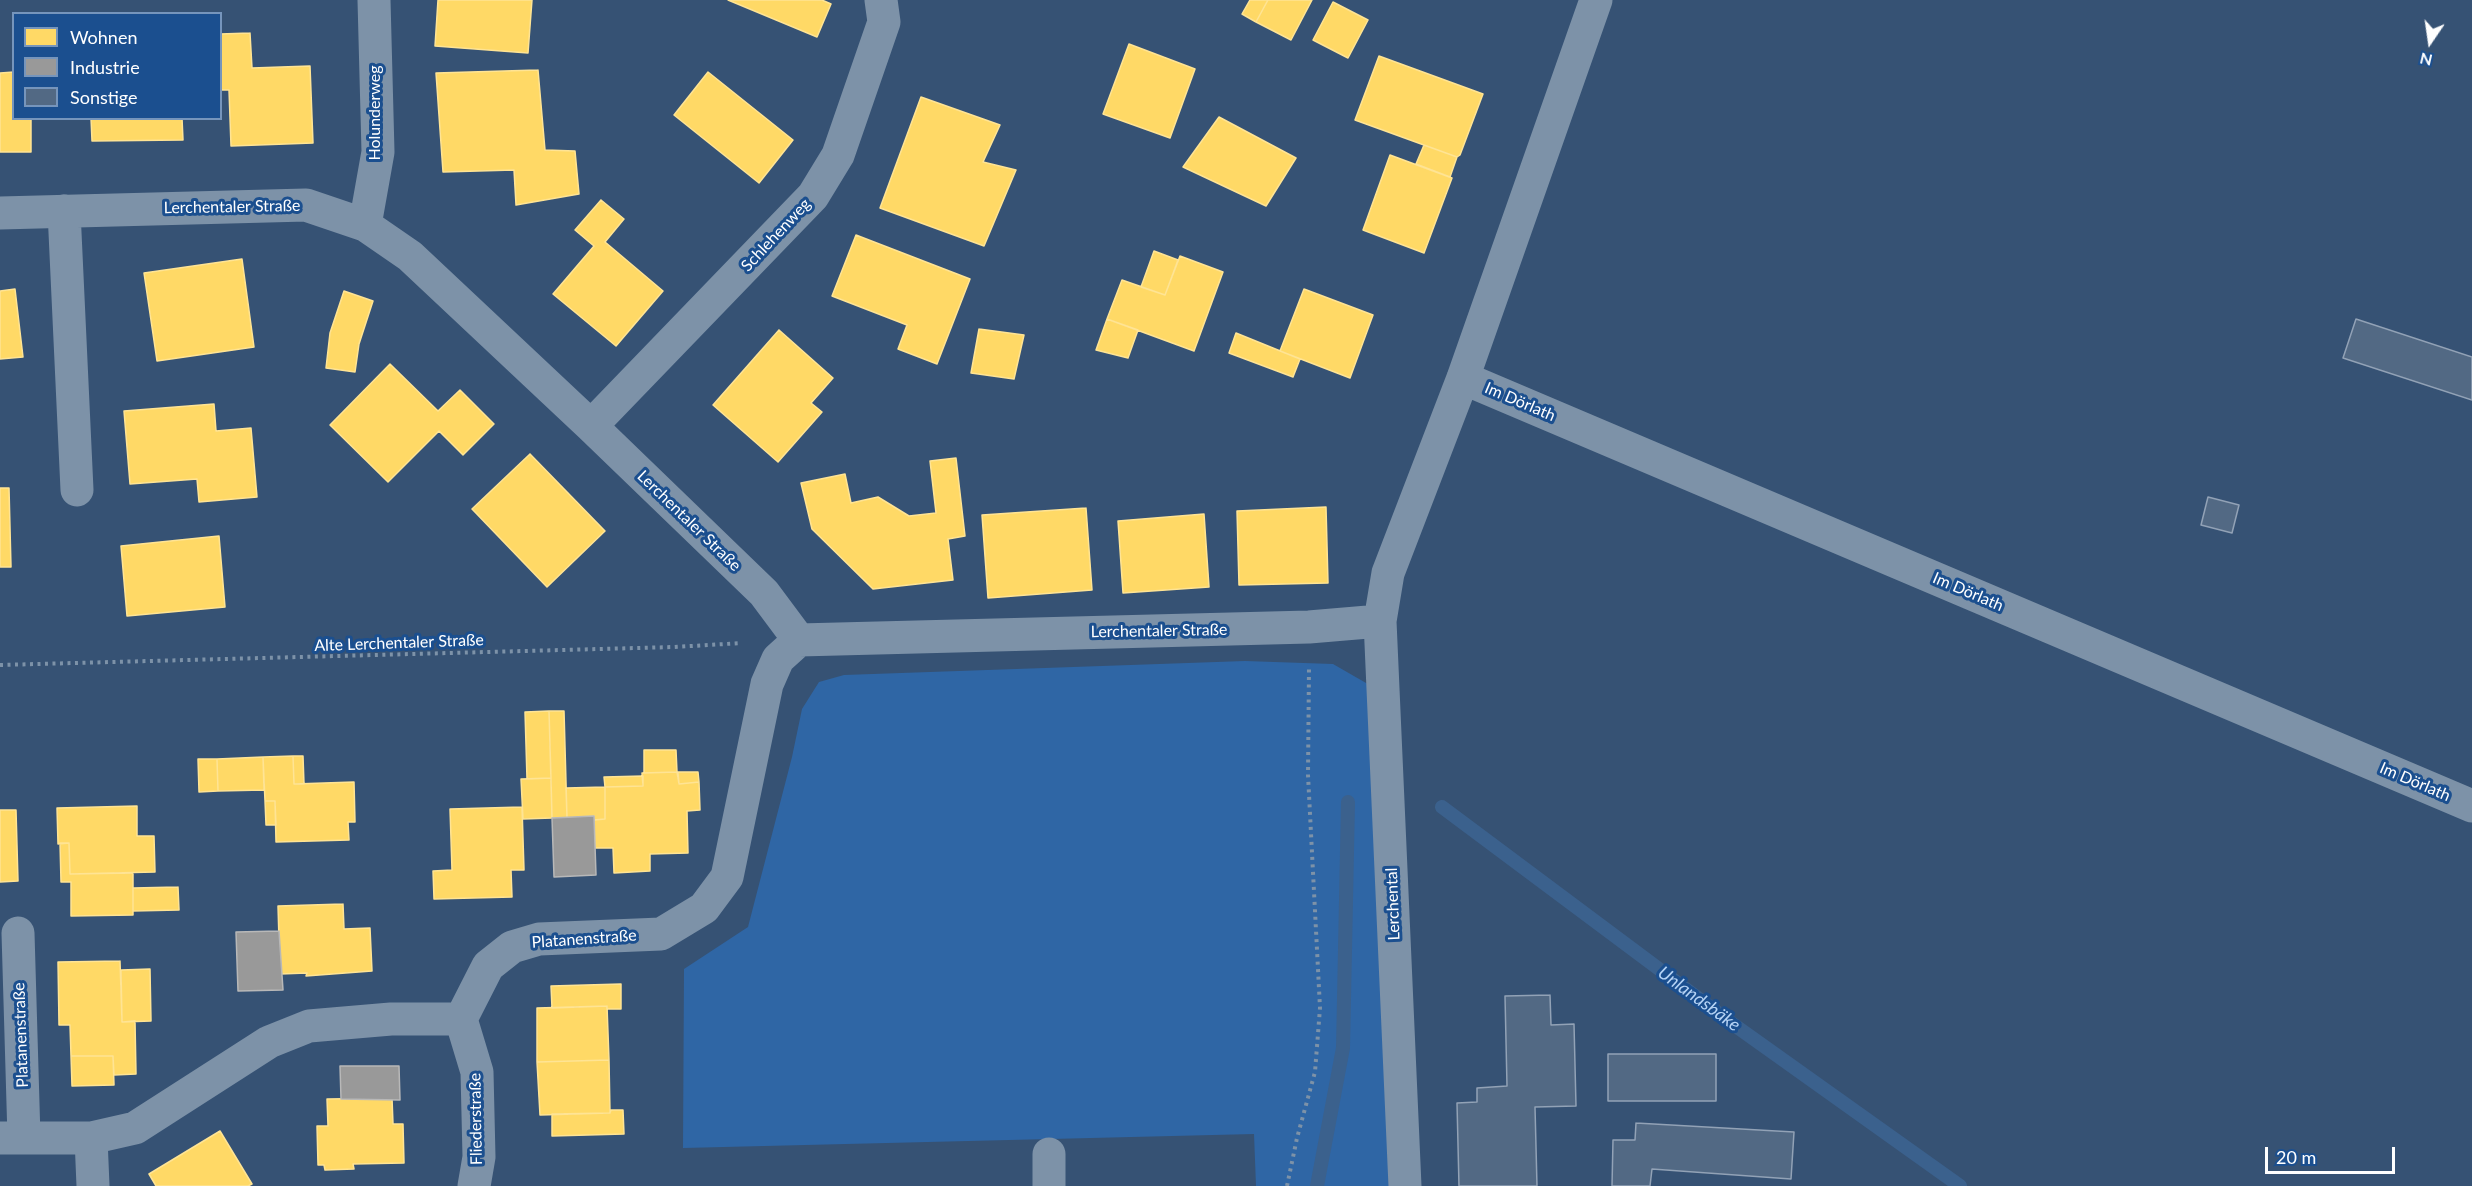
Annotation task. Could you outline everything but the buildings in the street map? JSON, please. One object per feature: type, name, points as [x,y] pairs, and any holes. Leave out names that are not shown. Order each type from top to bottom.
[{"type":"street","name":"Holunderweg","points":[[365,225],[378,152],[374,0]]},
{"type":"street","name":"Schlehenweg","points":[[591,426],[813,196],[838,155],[846,133],[884,22],[881,0]]},
{"type":"street","name":"Im Dörlath","points":[[1380,621],[1388,573],[1463,378],[1596,0]]},
{"type":"street","name":"Lerchentaler Straße","points":[[0,213],[306,206],[365,225],[410,256],[591,426],[764,593],[800,640],[1309,627],[1380,621]]},
{"type":"street","points":[[64,212],[78,490]]},
{"type":"street","name":"Im Dörlath","points":[[1463,378],[2472,806]]},
{"type":"street","name":"Lerchental","points":[[1380,621],[1405,1186]]},
{"type":"street","name":"Platanenstraße","points":[[18,933],[12,1138],[91,1138],[135,1128],[269,1042],[309,1026],[391,1019],[461,1019],[488,966],[512,947],[539,939],[661,933],[704,908],[727,877],[767,684],[778,660],[800,640]]},
{"type":"street","name":"Fliederstraße","points":[[461,1019],[477,1072],[479,1157],[474,1186]]},
{"type":"street","points":[[91,1138],[93,1186]]},
{"type":"path","points":[[1287,1186],[1315,1072],[1320,1008],[1308,775],[1309,627]]},
{"type":"path","name":"Alte Lerchentaler Straße","points":[[0,665],[674,647],[800,640]]},
{"type":"shaded area","points":[[1245,661],[1333,664],[1373,687],[1389,1186],[1256,1186],[1254,1134],[683,1148],[684,969],[748,927],[792,757],[802,709],[819,682],[844,675]]},
{"type":"waterway","points":[[1317,1186],[1343,1048],[1348,802]]},
{"type":"waterway","name":"Unlandsbäke","points":[[1442,807],[1730,1022],[1960,1186]]}]
